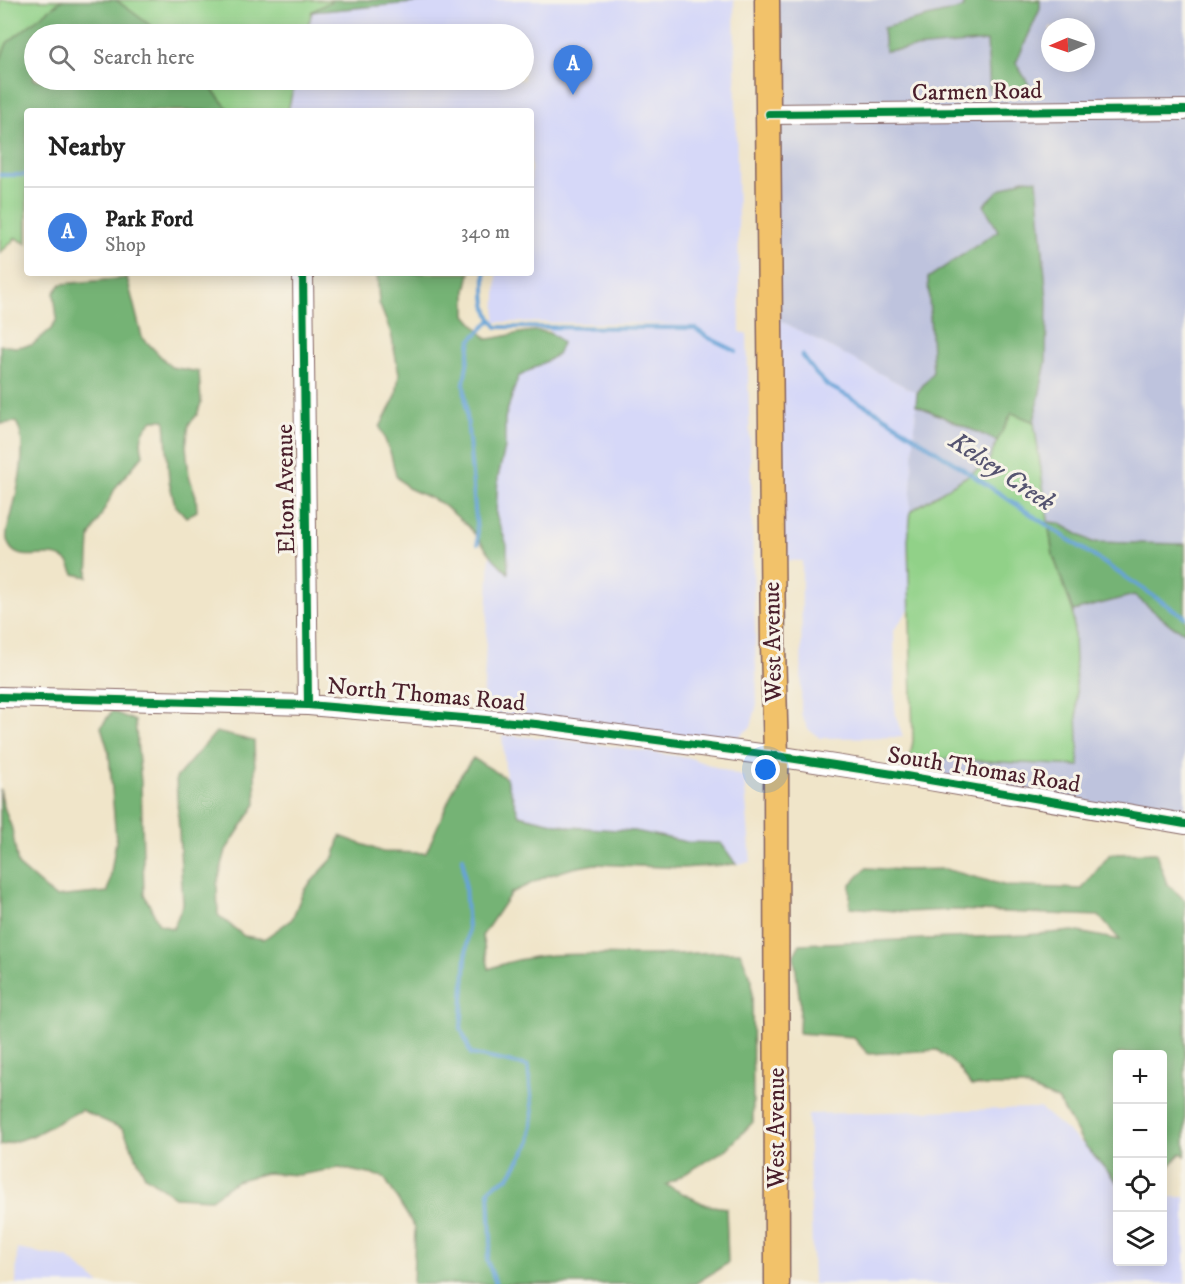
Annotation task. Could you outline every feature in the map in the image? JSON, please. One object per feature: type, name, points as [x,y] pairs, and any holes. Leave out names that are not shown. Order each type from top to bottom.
[{"type":"main road","name":"West Avenue","points":[[767,0],[776,756],[777,1284]]},
{"type":"street","name":"Carmen Road","points":[[769,114],[1185,110]]},
{"type":"street","name":"Elton Avenue","points":[[303,276],[308,705]]},
{"type":"street","name":"North Thomas Road","points":[[0,697],[308,705],[536,724],[776,756]]},
{"type":"street","name":"South Thomas Road","points":[[776,756],[1185,824]]},
{"type":"shaded area","points":[[444,0],[734,0],[740,332],[747,334],[757,704],[751,727],[737,738],[708,741],[485,712],[483,707],[490,553],[508,572],[507,545],[496,515],[498,477],[505,448],[505,418],[518,377],[557,355],[562,343],[547,328],[682,324],[495,322],[497,276],[534,276],[534,108],[289,108],[293,90],[534,90],[534,24],[308,24],[311,12]]},
{"type":"shaded area","points":[[767,0],[1185,0],[1185,824],[906,776],[913,741],[908,540],[917,393],[770,315]]},
{"type":"shaded area","points":[[770,315],[917,393],[907,559],[909,560],[909,609],[894,630],[895,714],[903,737],[820,738],[808,729],[801,714],[802,561],[772,560]]},
{"type":"shaded area","points":[[502,735],[569,740],[690,758],[744,777],[751,862],[736,864],[721,844],[687,842],[635,831],[570,827],[519,815],[506,778]]},
{"type":"shaded area","points":[[1040,1108],[1113,1170],[1113,1266],[1167,1266],[1167,1197],[1185,1197],[1185,1284],[813,1284],[808,1114]]},
{"type":"shaded area","points":[[17,1249],[68,1258],[100,1284],[16,1284]]},
{"type":"green space","points":[[0,0],[62,0],[31,24],[24,24],[24,30],[7,43],[0,61]]},
{"type":"green space","points":[[62,0],[116,0],[148,24],[31,24]]},
{"type":"green space","points":[[116,0],[333,0],[312,12],[309,24],[148,24]]},
{"type":"green space","points":[[333,0],[444,0],[311,12]]},
{"type":"green space","points":[[963,0],[1040,0],[1040,9],[1016,63],[1029,85],[1022,90],[990,92],[987,41],[885,51],[883,28],[964,8]]},
{"type":"green space","points":[[24,30],[24,90],[212,90],[227,108],[24,108],[24,175],[0,175],[0,61],[7,43]]},
{"type":"green space","points":[[212,90],[293,90],[289,108],[227,108]]},
{"type":"green space","points":[[0,175],[24,175],[24,242],[16,238],[0,253]]},
{"type":"green space","points":[[1023,179],[1037,180],[1047,300],[1046,362],[1034,422],[1012,413],[997,441],[916,405],[917,393],[933,372],[928,278],[998,231],[984,205],[998,191]]},
{"type":"green space","points":[[377,276],[469,276],[466,290],[466,315],[487,339],[537,331],[547,332],[562,343],[557,355],[518,377],[505,418],[505,448],[498,477],[496,515],[507,545],[508,573],[469,527],[441,503],[408,488],[396,476],[380,427],[396,396],[399,374],[391,333],[379,303]]},
{"type":"green space","points":[[127,278],[142,337],[171,367],[199,372],[201,403],[197,415],[189,424],[186,446],[189,476],[196,496],[197,511],[186,517],[175,505],[169,481],[165,420],[153,420],[142,436],[143,455],[116,487],[90,537],[88,577],[74,574],[68,562],[61,557],[18,554],[11,549],[7,540],[7,530],[19,479],[22,442],[16,422],[0,424],[0,345],[15,347],[32,345],[51,329],[57,319],[54,293],[61,284]]},
{"type":"green space","points":[[1012,412],[1034,422],[1053,555],[1073,611],[1079,766],[910,757],[913,741],[908,540],[911,511],[988,463]]},
{"type":"green space","points":[[1048,522],[1059,523],[1092,542],[1185,544],[1185,632],[1172,626],[1134,595],[1073,611],[1053,555]]},
{"type":"green space","points":[[112,711],[135,721],[141,782],[144,894],[159,924],[173,929],[183,904],[176,778],[216,732],[254,741],[256,804],[226,850],[217,884],[218,915],[244,936],[264,939],[292,919],[304,890],[335,856],[340,836],[383,852],[426,853],[458,779],[473,758],[506,778],[519,815],[570,827],[635,831],[687,842],[721,843],[736,864],[683,868],[595,864],[547,876],[511,893],[482,936],[489,969],[526,958],[565,954],[655,955],[740,952],[752,980],[753,1122],[727,1149],[666,1185],[706,1205],[726,1208],[728,1263],[695,1284],[413,1284],[415,1228],[384,1177],[339,1168],[299,1175],[266,1173],[236,1181],[211,1199],[175,1197],[145,1176],[123,1129],[81,1110],[32,1136],[0,1146],[0,789],[12,829],[18,865],[55,897],[108,892],[116,840],[109,753],[101,727]]},
{"type":"green space","points":[[1156,853],[1167,884],[1185,900],[1185,1156],[1181,1153],[1167,1169],[1167,1050],[1113,1050],[1113,1178],[1085,1146],[1058,1100],[1024,1086],[971,1086],[958,1067],[937,1050],[868,1054],[853,1037],[799,1033],[800,1003],[794,955],[800,944],[1073,931],[1120,940],[1099,916],[953,910],[906,912],[850,907],[850,885],[866,868],[945,869],[1007,886],[1082,889],[1110,854]]},
{"type":"waterway","name":"Kelsey Creek","points":[[0,175],[24,175]]},
{"type":"waterway","name":"Kelsey Creek","points":[[485,276],[487,309],[497,327],[694,328],[736,351]]},
{"type":"waterway","points":[[478,544],[464,383],[471,340],[491,320]]},
{"type":"waterway","name":"Kelsey Creek","points":[[802,355],[827,385],[879,413],[1185,617]]},
{"type":"waterway","points":[[463,858],[468,929],[461,1028],[471,1054],[528,1066],[533,1115],[530,1143],[509,1177],[489,1190],[491,1242],[487,1260],[496,1284]]},
{"type":"cycle path","points":[[769,114],[1185,110]]},
{"type":"cycle path","points":[[303,276],[308,705]]},
{"type":"cycle path","points":[[0,697],[308,705],[536,724],[906,776],[1185,824]]},
{"type":"place","name":"Park Ford","points":[[573,95]]}]
